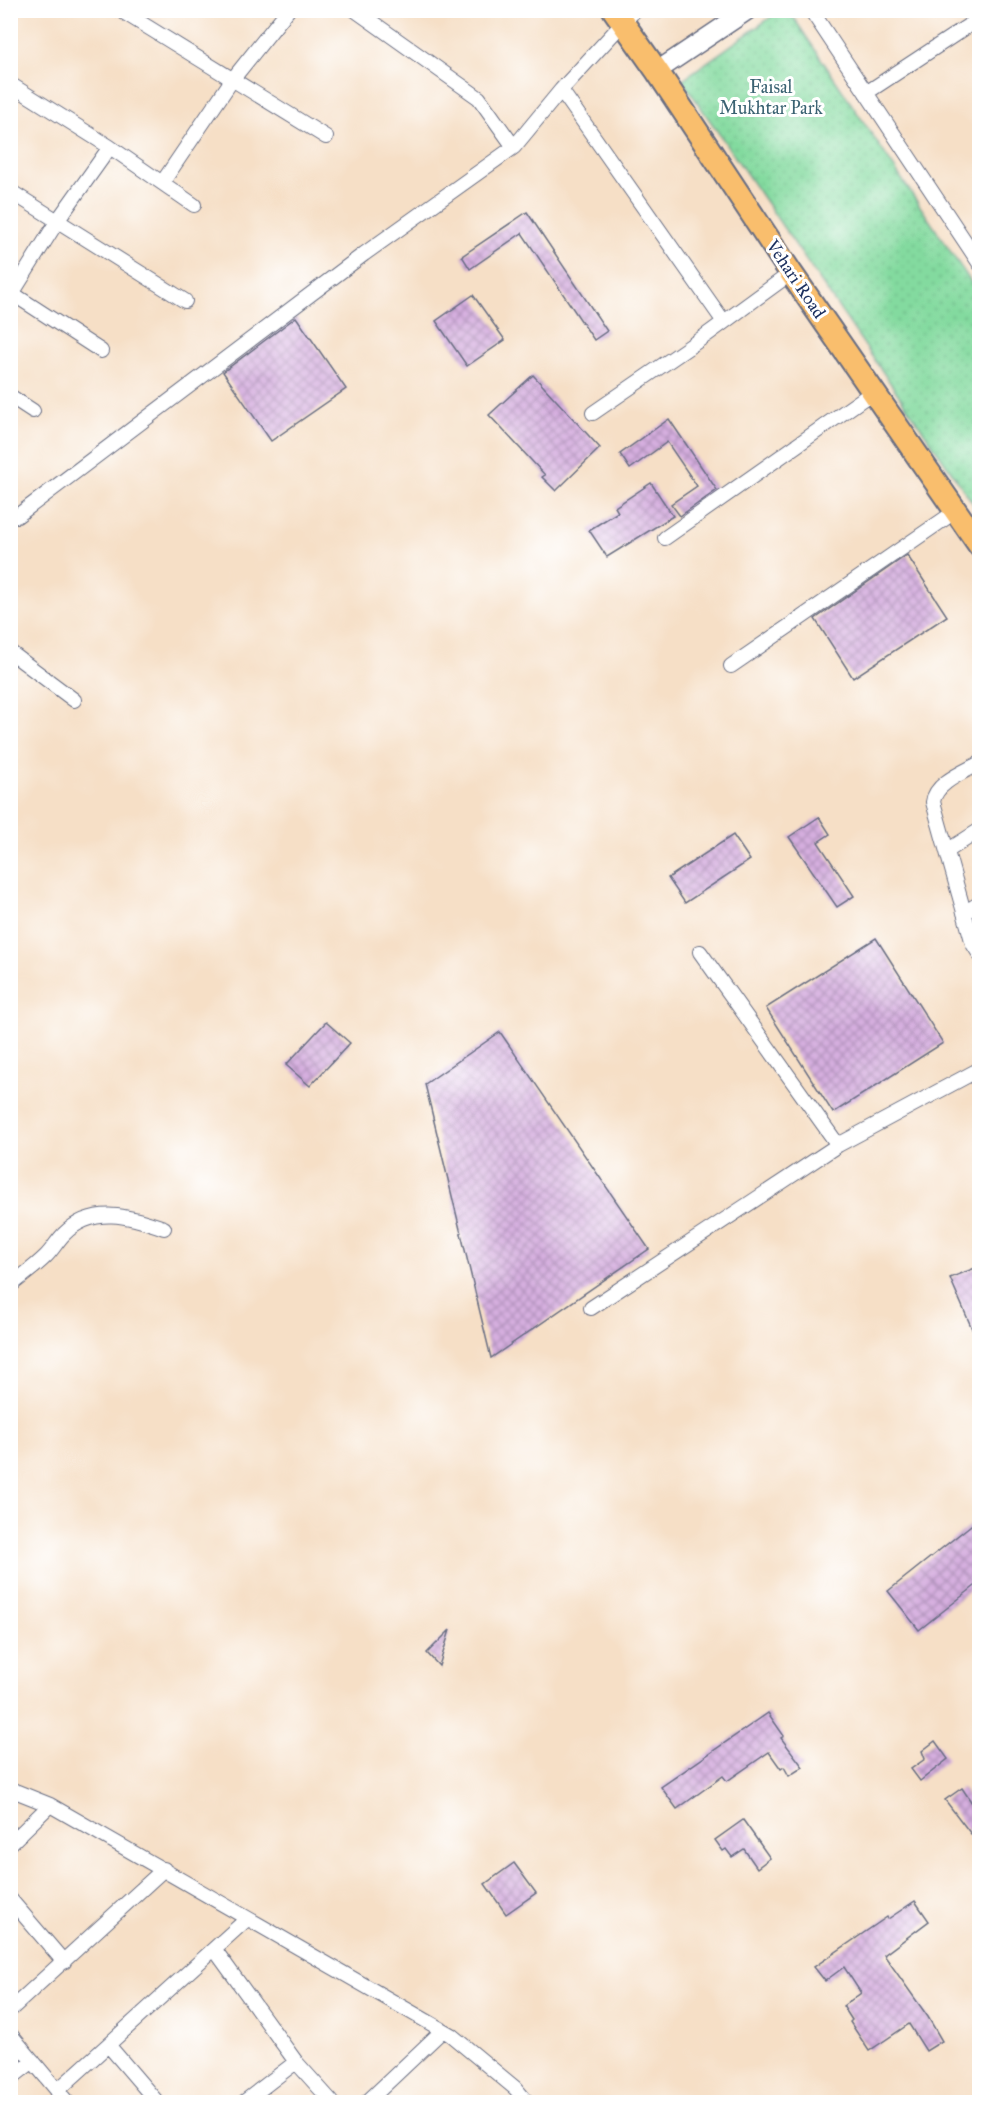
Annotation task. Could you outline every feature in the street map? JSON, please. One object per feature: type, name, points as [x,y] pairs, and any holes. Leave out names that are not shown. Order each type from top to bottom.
[{"type":"main road","name":"Vehari Road","points":[[624,15],[657,71],[791,273],[980,546]]},
{"type":"street","points":[[120,10],[326,137]]},
{"type":"street","points":[[162,183],[232,80],[288,10]]},
{"type":"street","points":[[355,10],[479,98],[514,147]]},
{"type":"street","points":[[657,71],[748,10]]},
{"type":"street","points":[[811,10],[980,264]]},
{"type":"street","points":[[17,516],[364,254],[514,147],[624,15]]},
{"type":"street","points":[[866,93],[980,18]]},
{"type":"street","points":[[10,84],[110,147],[194,205]]},
{"type":"street","points":[[561,90],[724,322]]},
{"type":"street","points":[[101,351],[11,295],[58,220],[110,147]]},
{"type":"street","points":[[10,191],[185,301]]},
{"type":"street","points":[[593,413],[791,273]]},
{"type":"street","points":[[665,538],[874,391]]},
{"type":"street","points":[[10,396],[33,411]]},
{"type":"street","points":[[730,666],[956,511]]},
{"type":"street","points":[[10,652],[74,700]]},
{"type":"street","points":[[980,763],[939,788],[934,794],[933,802],[973,944],[980,955]]},
{"type":"street","points":[[947,851],[980,830]]},
{"type":"street","points":[[964,913],[980,903]]},
{"type":"street","points":[[700,952],[838,1145]]},
{"type":"street","points":[[591,1308],[838,1145],[980,1069]]},
{"type":"street","points":[[10,1286],[48,1255],[63,1234],[79,1222],[99,1215],[135,1218],[165,1228]]},
{"type":"street","points":[[10,1789],[50,1805],[451,2035],[515,2088],[527,2103]]},
{"type":"street","points":[[10,1844],[50,1805]]},
{"type":"street","points":[[10,2010],[164,1869]]},
{"type":"street","points":[[10,1899],[64,1962]]},
{"type":"street","points":[[57,2091],[247,1919]]},
{"type":"street","points":[[215,1950],[296,2062],[332,2103]]},
{"type":"street","points":[[367,2103],[442,2031]]},
{"type":"street","points":[[10,2034],[67,2103]]},
{"type":"street","points":[[109,2046],[157,2103]]},
{"type":"street","points":[[10,2079],[33,2061]]},
{"type":"street","points":[[244,2103],[296,2062]]},
{"type":"green space","name":"Faisal Mukhtar Park","points":[[781,10],[789,11],[979,294],[979,512],[682,80]]},
{"type":"building","points":[[527,212],[607,331],[594,340],[522,233],[470,269],[462,256]]},
{"type":"building","points":[[473,295],[505,340],[467,366],[436,321]]},
{"type":"building","points":[[296,317],[346,389],[271,441],[223,372]]},
{"type":"building","points":[[533,375],[600,448],[556,491],[542,477],[545,475],[489,415]]},
{"type":"building","points":[[669,419],[717,490],[680,516],[671,504],[697,486],[667,442],[630,469],[620,454]]},
{"type":"building","points":[[651,483],[673,516],[607,557],[589,530],[618,512],[615,507]]},
{"type":"building","points":[[907,555],[947,616],[853,678],[815,619]]},
{"type":"building","points":[[819,817],[830,834],[818,842],[854,896],[837,907],[789,837]]},
{"type":"building","points":[[733,835],[750,860],[685,903],[668,878]]},
{"type":"building","points":[[876,938],[943,1043],[833,1113],[766,1008]]},
{"type":"building","points":[[326,1022],[350,1043],[310,1086],[286,1065]]},
{"type":"building","points":[[500,1032],[649,1249],[491,1358],[425,1084]]},
{"type":"building","points":[[980,1266],[980,1347],[950,1278]]},
{"type":"building","points":[[980,1518],[980,1582],[919,1630],[888,1591]]},
{"type":"building","points":[[450,1630],[439,1666],[427,1653]]},
{"type":"building","points":[[768,1713],[784,1736],[781,1738],[803,1767],[789,1776],[784,1767],[781,1769],[769,1752],[727,1781],[723,1776],[677,1809],[661,1787]]},
{"type":"building","points":[[935,1741],[948,1759],[920,1781],[911,1769],[925,1759],[922,1751]]},
{"type":"building","points":[[962,1788],[980,1815],[980,1828],[971,1834],[945,1800]]},
{"type":"building","points":[[743,1820],[770,1858],[757,1868],[744,1849],[732,1857],[726,1849],[723,1851],[715,1840]]},
{"type":"building","points":[[514,1863],[536,1893],[506,1914],[485,1884]]},
{"type":"building","points":[[915,1901],[929,1921],[884,1955],[928,2017],[942,2041],[926,2051],[909,2024],[869,2051],[850,2022],[852,2020],[843,2006],[861,1993],[844,1967],[825,1981],[814,1967],[887,1917],[888,1919]]}]
